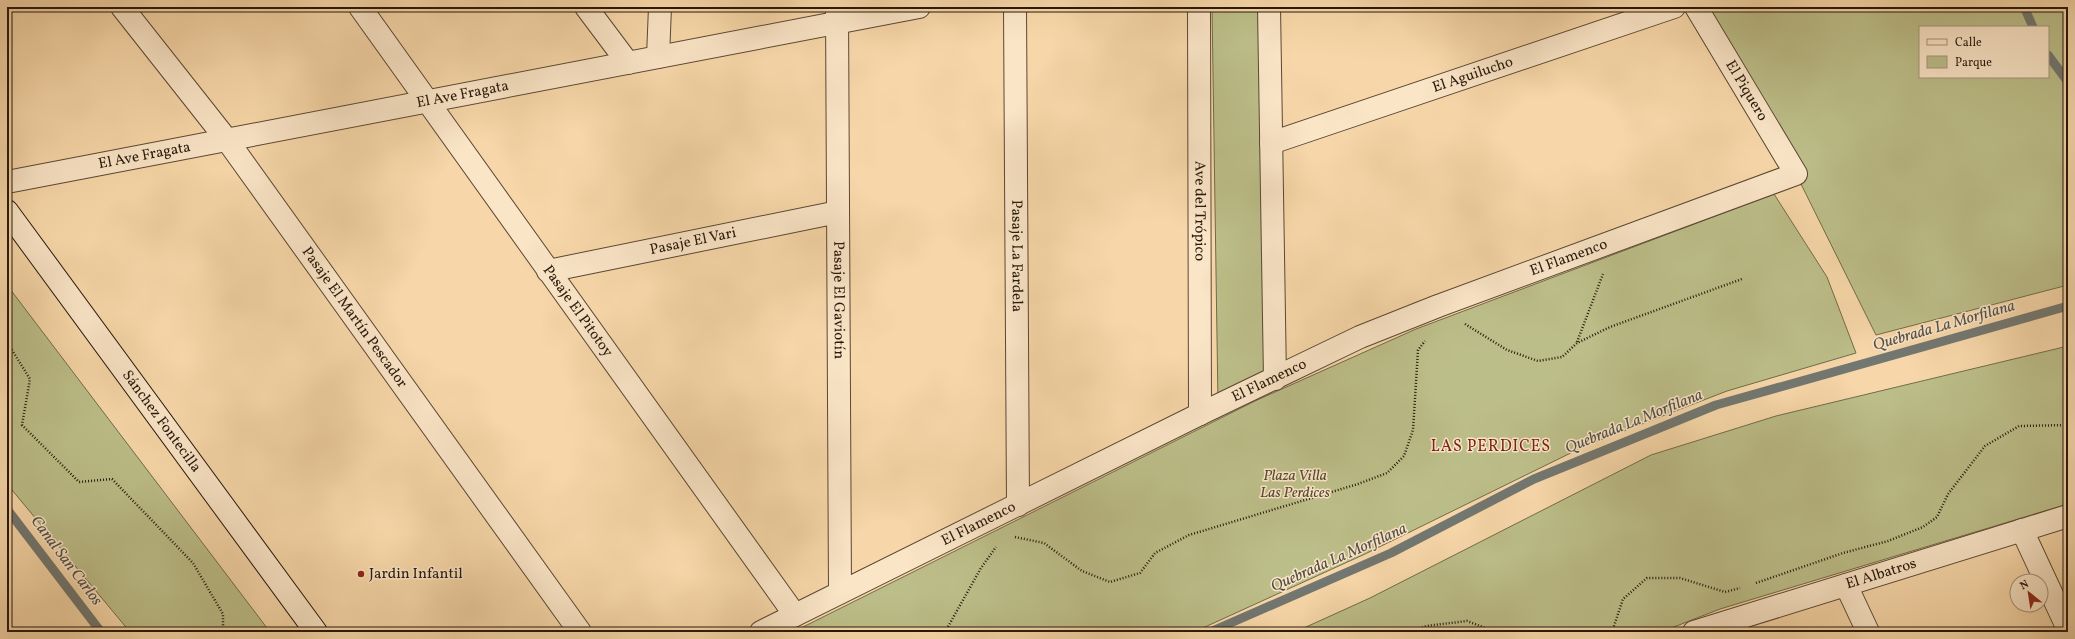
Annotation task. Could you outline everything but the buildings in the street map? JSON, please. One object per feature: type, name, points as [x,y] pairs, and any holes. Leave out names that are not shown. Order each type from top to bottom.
[{"type":"street","name":"Pasaje El Martín Pescador","points":[[122,7],[227,140],[580,632]]},
{"type":"street","name":"Pasaje El Pitotoy","points":[[360,7],[426,102],[795,615]]},
{"type":"street","points":[[586,7],[628,63]]},
{"type":"street","points":[[658,57],[660,7]]},
{"type":"street","name":"El Ave Fragata","points":[[7,182],[658,57],[837,15],[919,7]]},
{"type":"street","name":"Pasaje La Fardela","points":[[1014,7],[1018,505]]},
{"type":"street","name":"Ave del Trópico","points":[[1199,7],[1200,414]]},
{"type":"street","points":[[1269,7],[1275,379]]},
{"type":"street","name":"El Aguilucho","points":[[1271,143],[1674,7]]},
{"type":"street","name":"El Piquero","points":[[1696,7],[1796,174]]},
{"type":"street","name":"Pasaje El Gaviotín","points":[[837,15],[840,592]]},
{"type":"street","name":"El Flamenco","points":[[761,632],[1200,414],[1360,337],[1438,306],[1796,174]]},
{"type":"street","name":"Sánchez Fontecilla","points":[[7,211],[316,632]]},
{"type":"street","name":"Pasaje El Vari","points":[[548,271],[838,212]]},
{"type":"street","name":"El Albatros","points":[[1694,632],[2068,516]]},
{"type":"street","points":[[2022,530],[2068,629]]},
{"type":"street","points":[[1846,585],[1868,632]]},
{"type":"path","points":[[1577,343],[1616,240]]},
{"type":"path","points":[[1461,322],[1507,350],[1538,360],[1562,357],[1577,343],[1610,327],[1742,279]]},
{"type":"path","points":[[1011,539],[1017,536],[1044,543],[1082,570],[1110,582],[1140,573],[1155,553],[1189,535],[1358,484],[1387,473],[1404,456],[1413,430],[1418,350],[1427,338]]},
{"type":"path","points":[[7,342],[30,379],[22,425],[79,482],[112,479],[193,563],[223,614],[223,632]]},
{"type":"path","points":[[1751,584],[1888,541],[1923,527],[1937,517],[1948,494],[1985,446],[2019,426],[2068,425]]},
{"type":"path","points":[[945,632],[981,568],[995,547],[1000,544]]},
{"type":"path","points":[[1612,632],[1623,599],[1648,578],[1680,578],[1725,592],[1744,587]]},
{"type":"path","points":[[1411,632],[1426,626],[1467,621],[1496,632]]},
{"type":"green space","points":[[1212,7],[1262,7],[1267,377],[1218,403]]},
{"type":"green space","points":[[1701,7],[2068,7],[2068,285],[1876,335],[1796,174]]},
{"type":"green space","name":"Plaza Villa Las Perdices","points":[[1774,194],[1827,277],[1856,353],[1727,391],[1585,446],[1365,554],[1194,632],[793,632],[1255,401],[1416,329]]},
{"type":"green space","points":[[7,285],[270,632],[130,632],[7,484]]},
{"type":"green space","points":[[2068,346],[2068,504],[1720,609],[1661,632],[1295,632],[1370,598],[1651,455],[1776,416]]},
{"type":"waterway","points":[[2024,7],[2033,26]]},
{"type":"waterway","points":[[2049,56],[2068,82]]},
{"type":"waterway","name":"Quebrada La Morfilana","points":[[1210,632],[1391,553],[1534,479],[1716,405],[2068,306]]},
{"type":"waterway","name":"Canal San Carlos","points":[[7,509],[101,632]]},
{"type":"place","name":"Jardin Infantil","points":[[361,574]]},
{"type":"district","name":"LAS PERDICES","points":[[1491,447]]}]
